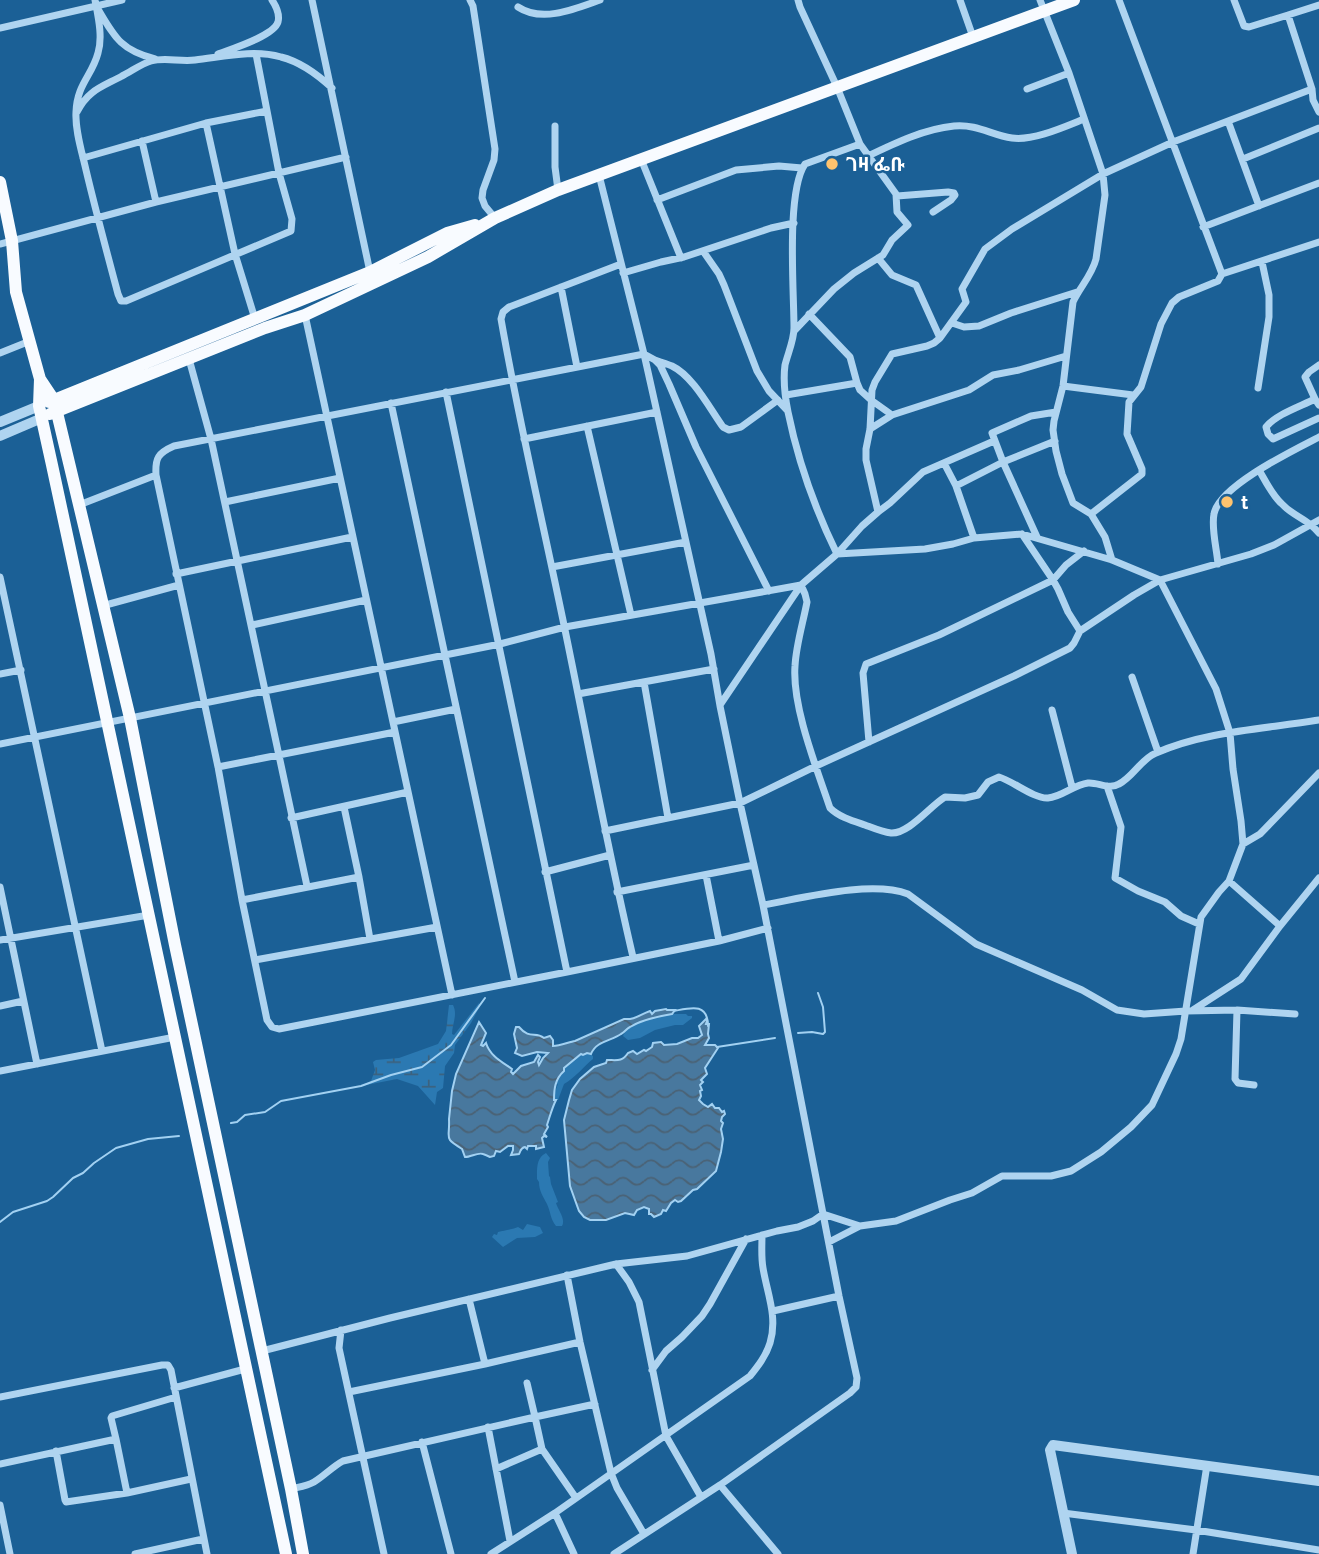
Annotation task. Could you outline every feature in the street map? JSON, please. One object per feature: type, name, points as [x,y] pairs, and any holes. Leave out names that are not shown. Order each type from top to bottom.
[{"type":"main road","points":[[56,406],[305,315],[428,257],[495,218],[558,190],[973,37],[1042,6],[1074,0]]},
{"type":"main road","points":[[0,182],[6,242],[16,292],[40,379],[41,412],[286,1554]]},
{"type":"main road","points":[[41,412],[370,272],[447,233],[495,218]]},
{"type":"main road","points":[[40,379],[56,406],[130,718],[303,1554]]},
{"type":"main road","points":[[157,948],[175,945]]},
{"type":"street","points":[[0,28],[122,0]]},
{"type":"street","points":[[210,57],[274,28],[278,12],[272,0]]},
{"type":"street","points":[[312,0],[370,272]]},
{"type":"street","points":[[470,0],[495,149],[482,198],[495,218]]},
{"type":"street","points":[[794,331],[834,289],[885,252],[891,240],[908,225],[897,212],[897,196],[860,144],[798,0]]},
{"type":"street","points":[[960,0],[973,37]]},
{"type":"street","points":[[1119,0],[1222,274]]},
{"type":"street","points":[[1234,0],[1244,26],[1249,27],[1319,5]]},
{"type":"street","points":[[518,7],[534,14],[552,13],[595,1]]},
{"type":"street","points":[[96,4],[126,48],[136,54],[159,60],[194,60],[256,54],[280,56],[310,70],[332,88]]},
{"type":"street","points":[[96,4],[100,40],[98,54],[80,87],[76,116],[97,218],[121,301],[291,231],[292,219],[279,173],[256,54]]},
{"type":"street","points":[[1042,6],[1069,73],[1103,174],[1105,195],[1097,259],[1073,302],[1063,386],[1053,430],[1062,474],[1073,503],[1090,514],[1105,537],[1112,561]]},
{"type":"street","points":[[1288,15],[1319,112]]},
{"type":"street","points":[[76,116],[83,102],[97,88],[141,65],[159,60]]},
{"type":"street","points":[[1027,89],[1069,73]]},
{"type":"street","points":[[877,512],[866,460],[875,382],[892,354],[931,345],[940,338],[966,302],[962,289],[985,248],[1103,174],[1173,142],[1312,89]]},
{"type":"street","points":[[83,158],[206,123],[267,111]]},
{"type":"street","points":[[868,156],[903,139],[943,128],[972,126],[1015,138],[1035,136],[1084,119]]},
{"type":"street","points":[[1228,121],[1259,206]]},
{"type":"street","points":[[206,123],[235,254],[255,319]]},
{"type":"street","points":[[555,126],[558,190]]},
{"type":"street","points":[[1243,159],[1319,128]]},
{"type":"street","points":[[142,141],[156,202]]},
{"type":"street","points":[[837,554],[818,513],[798,453],[784,379],[794,331],[794,223],[796,187],[802,168],[810,161],[860,144]]},
{"type":"street","points":[[6,242],[156,202],[346,157]]},
{"type":"street","points":[[641,159],[681,258]]},
{"type":"street","points":[[657,200],[736,170],[779,166],[802,168]]},
{"type":"street","points":[[599,175],[644,355],[714,669],[857,1378],[856,1387],[850,1394],[720,1485],[614,1554]]},
{"type":"street","points":[[1203,227],[1319,183]]},
{"type":"street","points":[[897,196],[954,193],[951,200],[933,212]]},
{"type":"street","points":[[623,273],[794,223]]},
{"type":"street","points":[[1090,514],[1142,474],[1127,434],[1127,410],[1133,394],[1140,387],[1160,324],[1172,303],[1179,297],[1218,281],[1222,274],[1319,242]]},
{"type":"street","points":[[703,251],[724,285],[757,372],[769,391],[788,411]]},
{"type":"street","points":[[878,258],[892,275],[916,285],[940,338]]},
{"type":"street","points":[[1258,388],[1269,317],[1269,295],[1262,262]]},
{"type":"street","points":[[621,264],[509,307],[501,319],[617,892],[633,957]]},
{"type":"street","points":[[561,287],[578,367]]},
{"type":"street","points":[[952,323],[964,327],[979,326],[1077,292]]},
{"type":"street","points":[[809,314],[850,356],[860,390],[892,415]]},
{"type":"street","points":[[305,315],[452,995]]},
{"type":"street","points":[[0,353],[30,341]]},
{"type":"street","points":[[768,928],[452,995],[279,1029],[272,1027],[267,1020],[242,900],[218,767],[155,463],[160,454],[174,446],[644,355],[679,371],[692,384],[723,427],[729,430],[741,427],[778,400]]},
{"type":"street","points":[[870,429],[892,415],[969,390],[993,375],[1066,356]]},
{"type":"street","points":[[189,359],[211,439],[307,886]]},
{"type":"street","points":[[655,360],[660,365],[696,447],[769,591]]},
{"type":"street","points":[[1319,365],[1305,377],[1317,402],[1275,419],[1266,427],[1273,439],[1319,418]]},
{"type":"street","points":[[786,395],[857,383]]},
{"type":"street","points":[[1063,386],[1133,394]]},
{"type":"street","points":[[446,392],[567,972]]},
{"type":"street","points":[[391,403],[515,982]]},
{"type":"street","points":[[0,422],[41,412]]},
{"type":"street","points":[[0,436],[41,412]]},
{"type":"street","points":[[524,439],[657,412]]},
{"type":"street","points":[[1037,537],[1003,462],[993,432],[1031,416],[1056,412]]},
{"type":"street","points":[[587,426],[631,615]]},
{"type":"street","points":[[1218,564],[1213,516],[1217,506],[1240,483],[1259,470],[1319,437]]},
{"type":"street","points":[[720,706],[801,585],[837,554],[862,526],[923,472],[995,441]]},
{"type":"street","points":[[956,486],[1003,462],[1055,441]]},
{"type":"street","points":[[944,463],[956,486],[974,538]]},
{"type":"street","points":[[1259,470],[1281,504],[1315,522],[1319,533]]},
{"type":"street","points":[[79,505],[156,475]]},
{"type":"street","points":[[225,502],[340,478]]},
{"type":"street","points":[[605,831],[740,803],[1070,648],[1080,631],[1160,580],[1251,554],[1274,545],[1315,522]]},
{"type":"street","points":[[829,1242],[860,1226],[896,1221],[978,1191],[1002,1177],[1051,1176],[1067,1172],[1101,1153],[1131,1127],[1152,1105],[1176,1054],[1188,1011],[1199,924],[1203,912],[1229,881],[1243,844],[1230,733],[1213,682],[1160,580],[1084,551],[1022,534],[974,538],[925,549],[837,554]]},
{"type":"street","points":[[1022,534],[1053,580],[1080,631]]},
{"type":"street","points":[[176,574],[352,537]]},
{"type":"street","points":[[552,567],[686,542]]},
{"type":"street","points":[[869,742],[863,673],[866,664],[939,635],[1053,580],[1084,551]]},
{"type":"street","points":[[0,577],[4,612],[21,670],[102,1051]]},
{"type":"street","points":[[102,606],[179,585]]},
{"type":"street","points":[[0,744],[500,644],[565,627],[801,585]]},
{"type":"street","points":[[801,585],[807,602],[795,677],[801,714],[830,808],[857,822],[887,832],[896,833],[906,827],[945,797],[965,798],[978,795],[988,782],[999,777],[1044,798],[1050,798],[1087,783],[1118,785],[1148,757],[1193,741],[1319,720]]},
{"type":"street","points":[[252,625],[366,600]]},
{"type":"street","points":[[578,694],[714,669]]},
{"type":"street","points":[[0,674],[21,670]]},
{"type":"street","points":[[1132,677],[1158,752]]},
{"type":"street","points":[[644,682],[668,818]]},
{"type":"street","points":[[393,722],[456,709]]},
{"type":"street","points":[[1052,710],[1072,788]]},
{"type":"street","points":[[218,767],[395,732]]},
{"type":"street","points":[[1243,844],[1260,834],[1319,773]]},
{"type":"street","points":[[1107,786],[1121,827],[1115,878],[1165,902],[1181,916],[1199,924]]},
{"type":"street","points":[[291,818],[408,792]]},
{"type":"street","points":[[344,807],[370,939]]},
{"type":"street","points":[[545,872],[610,855]]},
{"type":"street","points":[[617,892],[754,865]]},
{"type":"street","points":[[706,876],[719,940]]},
{"type":"street","points":[[242,900],[359,877]]},
{"type":"street","points":[[1188,1011],[1241,979],[1319,878]]},
{"type":"street","points":[[1229,881],[1280,926]]},
{"type":"street","points":[[0,887],[37,1064]]},
{"type":"street","points":[[763,905],[864,888],[901,891],[976,944],[1082,990],[1117,1010],[1144,1014],[1237,1010],[1295,1014]]},
{"type":"street","points":[[0,940],[149,915]]},
{"type":"street","points":[[255,960],[437,927]]},
{"type":"street","points":[[0,1006],[23,1001]]},
{"type":"street","points":[[1237,1010],[1235,1079],[1238,1083],[1254,1085]]},
{"type":"street","points":[[0,1071],[175,1037]]},
{"type":"street","points":[[823,1214],[860,1226]]},
{"type":"street","points":[[262,1351],[616,1264],[687,1256],[798,1227],[823,1214]]},
{"type":"street","points":[[491,1554],[555,1513],[750,1376],[764,1357],[772,1334],[773,1311],[763,1266],[762,1235]]},
{"type":"street","points":[[652,1370],[666,1351],[702,1316],[747,1239]]},
{"type":"street","points":[[616,1264],[639,1302],[666,1436],[701,1497]]},
{"type":"street","points":[[567,1275],[611,1473],[644,1534]]},
{"type":"street","points":[[773,1311],[839,1296]]},
{"type":"street","points":[[469,1299],[485,1364]]},
{"type":"street","points":[[341,1330],[339,1348],[384,1554]]},
{"type":"street","points":[[349,1392],[580,1342]]},
{"type":"street","points":[[0,1397],[162,1364],[168,1365],[207,1554]]},
{"type":"street","points":[[174,1388],[245,1368]]},
{"type":"street","points":[[527,1382],[542,1449],[576,1498]]},
{"type":"street","points":[[127,1493],[112,1416],[176,1397]]},
{"type":"street","points":[[291,1489],[316,1481],[343,1461],[595,1404]]},
{"type":"street","points":[[488,1427],[510,1541]]},
{"type":"street","points":[[0,1464],[116,1439]]},
{"type":"street","points":[[422,1442],[451,1554]]},
{"type":"street","points":[[1072,1554],[1049,1450],[1053,1445],[1319,1481]]},
{"type":"street","points":[[496,1469],[542,1449]]},
{"type":"street","points":[[56,1451],[66,1502],[127,1493],[191,1479]]},
{"type":"street","points":[[1193,1554],[1207,1465]]},
{"type":"street","points":[[720,1485],[778,1554]]},
{"type":"street","points":[[0,1505],[10,1554]]},
{"type":"street","points":[[555,1513],[574,1554]]},
{"type":"street","points":[[1063,1513],[1196,1530],[1319,1550]]},
{"type":"street","points":[[135,1554],[203,1539]]},
{"type":"green space","points":[[479,1003],[471,1023],[455,1045],[454,1053],[445,1066],[443,1088],[437,1092],[435,1105],[418,1086],[397,1079],[361,1086],[371,1081],[375,1070],[373,1062],[376,1060],[399,1058],[438,1044],[446,1031],[449,1005],[453,1005],[454,1009],[454,1035]]},
{"type":"green space","points":[[671,1014],[686,1014],[692,1018],[683,1025],[655,1030],[640,1038],[628,1040],[623,1036],[637,1023]]},
{"type":"green space","points":[[588,1053],[593,1059],[564,1084],[558,1100],[554,1100],[558,1084],[555,1085],[564,1068],[581,1054]]},
{"type":"green space","points":[[546,1153],[550,1158],[549,1176],[562,1217],[562,1226],[556,1226],[537,1179],[539,1161]]},
{"type":"green space","points":[[527,1224],[540,1227],[543,1233],[535,1237],[517,1238],[503,1247],[492,1237],[498,1232],[518,1227],[523,1230]]},
{"type":"water","points":[[666,1009],[675,1010],[672,1014],[634,1025],[600,1044],[591,1054],[581,1054],[564,1068],[554,1092],[556,1100],[544,1134],[547,1137],[542,1138],[544,1147],[536,1149],[536,1146],[528,1146],[527,1149],[522,1148],[519,1154],[511,1155],[513,1146],[508,1146],[500,1152],[496,1151],[494,1156],[479,1154],[465,1157],[462,1149],[450,1140],[449,1119],[456,1074],[479,1022],[486,1033],[481,1045],[486,1043],[493,1055],[512,1069],[513,1074],[521,1066],[534,1062],[538,1055],[539,1065],[548,1053],[537,1052],[522,1056],[515,1053],[516,1027],[544,1038],[550,1036],[553,1046],[556,1046],[575,1041],[624,1019]]},
{"type":"water","points":[[706,1019],[706,1024],[709,1024],[709,1038],[705,1045],[715,1045],[718,1048],[705,1068],[707,1074],[701,1080],[703,1082],[700,1085],[702,1090],[699,1100],[708,1107],[712,1104],[725,1114],[721,1121],[723,1139],[716,1171],[681,1201],[675,1200],[666,1211],[663,1210],[654,1217],[649,1214],[649,1209],[644,1207],[634,1215],[625,1213],[606,1220],[590,1220],[584,1217],[570,1186],[564,1120],[572,1090],[594,1067],[606,1063],[607,1060],[621,1059],[633,1051],[637,1054],[646,1051],[653,1043],[677,1044],[698,1038],[702,1035],[699,1026]]},
{"type":"waterway","points":[[798,1033],[825,1032],[823,1007],[818,993]]},
{"type":"waterway","points":[[231,1123],[237,1122],[245,1115],[265,1112],[281,1101],[361,1086],[422,1067],[451,1045],[485,998]]},
{"type":"waterway","points":[[674,1011],[697,1008],[705,1013],[708,1026]]},
{"type":"waterway","points":[[717,1047],[775,1038]]},
{"type":"waterway","points":[[0,1222],[13,1212],[47,1201],[73,1178],[116,1148],[148,1139],[179,1136]]},
{"type":"place","name":"ገዛ ፌቡ","points":[[832,164]]},
{"type":"place","name":"t","points":[[1227,502]]}]
